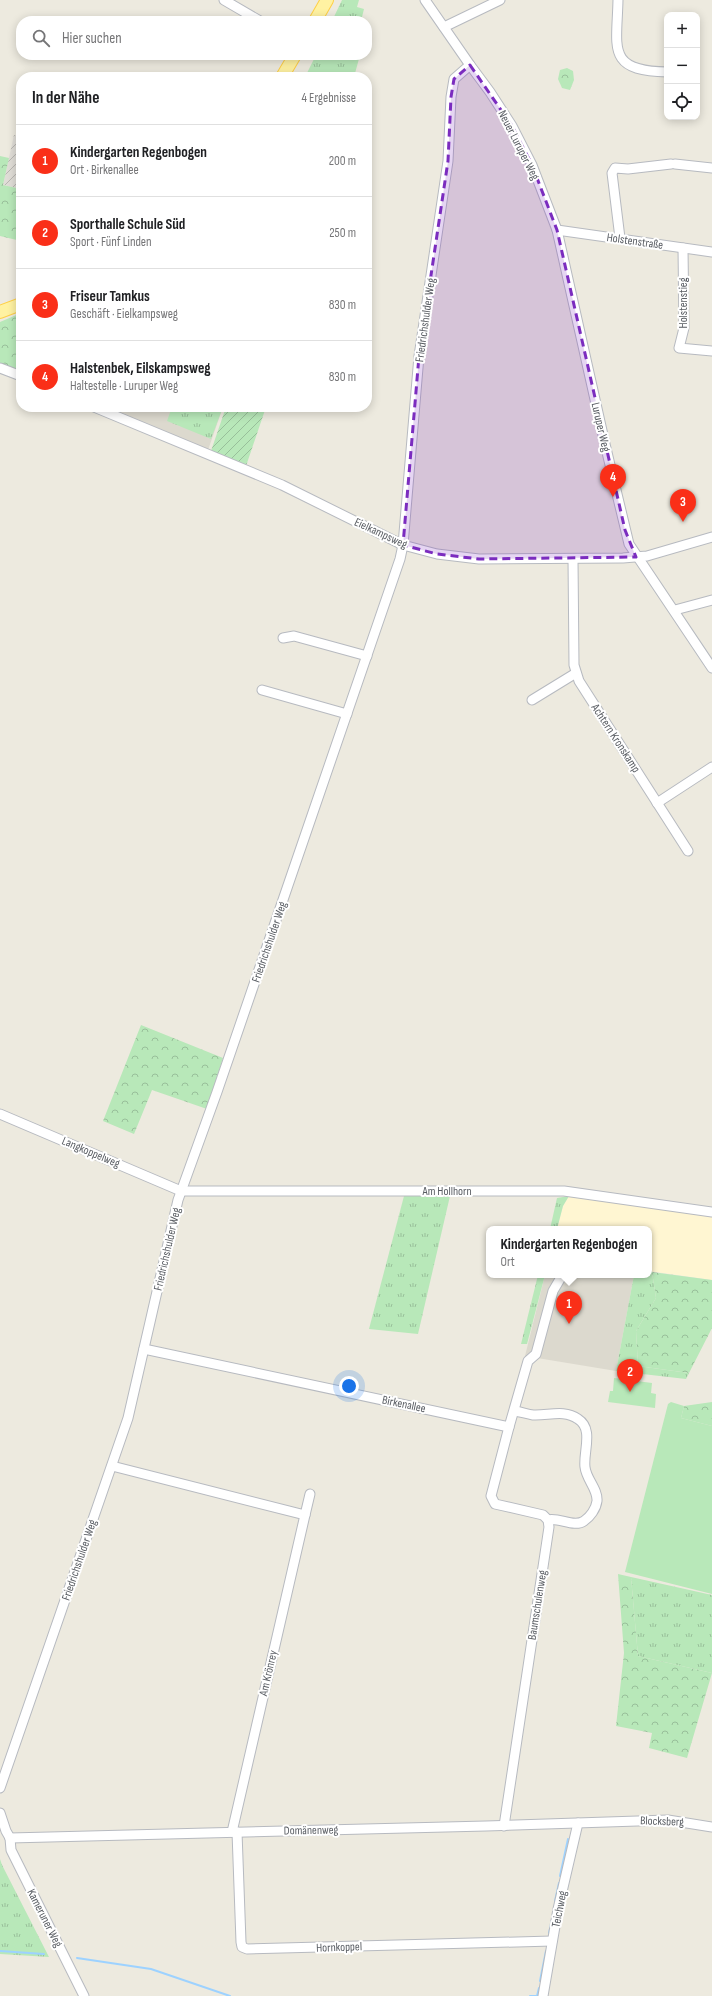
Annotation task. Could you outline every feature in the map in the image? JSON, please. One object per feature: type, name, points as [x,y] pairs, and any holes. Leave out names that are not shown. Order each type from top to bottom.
[{"type":"main road","points":[[318,16],[327,0]]},
{"type":"main road","points":[[285,72],[292,60]]},
{"type":"main road","points":[[0,312],[16,306]]},
{"type":"street","points":[[224,0],[251,16]]},
{"type":"street","points":[[425,0],[470,65]]},
{"type":"street","points":[[444,28],[500,0]]},
{"type":"street","points":[[618,0],[616,48],[619,56],[633,68],[642,71],[664,72]]},
{"type":"street","name":"Neuer Luruper Weg","points":[[470,65],[490,92],[522,144],[557,230]]},
{"type":"street","name":"Friedrichshulder Weg","points":[[0,1788],[128,1418],[181,1191],[400,559],[403,545],[419,356],[448,161],[451,97],[454,79],[470,65]]},
{"type":"street","points":[[620,238],[612,173],[615,168],[628,170],[673,164],[712,168]]},
{"type":"street","name":"Holstenstraße","points":[[557,230],[712,252]]},
{"type":"street","name":"Luruper Weg","points":[[557,230],[625,530],[636,557],[675,610],[712,668]]},
{"type":"street","name":"Holstenstieg","points":[[683,248],[684,328],[680,348],[712,351]]},
{"type":"street","points":[[0,368],[16,374]]},
{"type":"street","name":"Eielkampsweg","points":[[106,412],[282,485],[403,545],[437,554],[479,559],[636,557],[647,556],[712,537]]},
{"type":"street","name":"Achtern Kronskamp","points":[[573,559],[574,665],[576,673],[688,851]]},
{"type":"street","points":[[675,610],[712,600]]},
{"type":"street","points":[[283,638],[294,636],[367,656]]},
{"type":"street","points":[[532,700],[576,673]]},
{"type":"street","points":[[262,690],[347,714]]},
{"type":"street","points":[[657,803],[712,766]]},
{"type":"street","name":"Langkoppelweg","points":[[0,1114],[181,1191]]},
{"type":"street","name":"Am Hollhorn","points":[[181,1191],[564,1191],[712,1212]]},
{"type":"street","points":[[515,1411],[531,1415],[561,1413],[579,1419],[584,1426],[587,1434],[585,1470],[597,1496],[595,1508],[583,1522],[578,1524],[553,1518],[548,1520],[542,1515],[495,1504],[491,1496],[528,1361],[536,1354],[553,1291],[560,1279]]},
{"type":"street","name":"Birkenallee","points":[[144,1349],[509,1427]]},
{"type":"street","points":[[112,1466],[305,1515]]},
{"type":"street","name":"Am Krönrey","points":[[234,1832],[310,1494]]},
{"type":"street","name":"Baumschulenweg","points":[[504,1826],[549,1527],[548,1520]]},
{"type":"street","points":[[0,1813],[6,1832],[10,1838]]},
{"type":"street","name":"Blocksberg","points":[[612,1821],[668,1820],[712,1826]]},
{"type":"street","name":"Domänenweg","points":[[10,1838],[504,1826],[612,1821]]},
{"type":"street","name":"Teichweg","points":[[543,1996],[552,1941],[578,1823]]},
{"type":"street","name":"Hornkoppel","points":[[234,1832],[241,1942],[242,1947],[247,1949],[552,1941]]},
{"type":"street","name":"Kameruner Weg","points":[[10,1838],[11,1850],[84,1996]]},
{"type":"highlighted area","points":[[470,65],[512,126],[532,165],[557,230],[625,530],[636,557],[479,559],[437,554],[403,545],[419,356],[448,161],[451,97],[454,79]]},
{"type":"shaded area","points":[[14,135],[16,135],[16,188],[3,185]]},
{"type":"shaded area","points":[[116,412],[221,412],[208,450]]},
{"type":"shaded area","points":[[569,1196],[712,1217],[712,1280],[652,1271],[652,1226],[558,1226],[563,1206]]},
{"type":"shaded area","points":[[544,1278],[633,1278],[616,1371],[525,1356]]},
{"type":"green space","points":[[342,0],[359,0],[357,7],[364,9],[362,16],[334,16]]},
{"type":"green space","points":[[314,60],[359,60],[355,72],[308,72]]},
{"type":"green space","points":[[567,68],[573,71],[574,80],[570,90],[562,88],[558,79],[560,70]]},
{"type":"green space","points":[[0,156],[9,158],[3,185],[16,188],[16,240],[0,236]]},
{"type":"green space","points":[[16,315],[16,370],[0,364],[0,322]]},
{"type":"green space","points":[[170,412],[221,412],[211,439],[167,421]]},
{"type":"green space","points":[[224,412],[264,412],[246,466],[211,451]]},
{"type":"green space","points":[[141,1025],[223,1058],[207,1109],[152,1090],[134,1134],[103,1121]]},
{"type":"green space","points":[[404,1196],[450,1196],[418,1334],[369,1329]]},
{"type":"green space","points":[[569,1196],[563,1206],[558,1226],[551,1226],[557,1198]]},
{"type":"green space","points":[[652,1272],[656,1298],[636,1331],[638,1366],[689,1373],[686,1379],[616,1371],[633,1278],[652,1278]]},
{"type":"green space","points":[[652,1272],[712,1280],[712,1328],[689,1373],[638,1366],[636,1331],[656,1298]]},
{"type":"green space","points":[[537,1278],[544,1278],[527,1344],[521,1344]]},
{"type":"green space","points":[[614,1378],[652,1383],[651,1393],[656,1394],[655,1408],[608,1402],[610,1391],[613,1391]]},
{"type":"green space","points":[[671,1402],[684,1406],[681,1418],[712,1426],[712,1594],[625,1572],[668,1404]]},
{"type":"green space","points":[[712,1402],[712,1426],[681,1418],[684,1406]]},
{"type":"green space","points":[[618,1574],[631,1577],[638,1656],[712,1673],[687,1758],[649,1748],[652,1733],[616,1726],[624,1653]]},
{"type":"green space","points":[[631,1577],[712,1595],[712,1673],[638,1656]]},
{"type":"green space","points":[[0,1859],[2,1865],[49,1957],[0,1954]]},
{"type":"waterway","points":[[560,1876],[568,1839]]},
{"type":"waterway","points":[[555,1901],[559,1883]]},
{"type":"waterway","points":[[549,1933],[552,1920]]},
{"type":"waterway","points":[[0,1951],[44,1954]]},
{"type":"waterway","points":[[540,1981],[546,1951]]},
{"type":"waterway","points":[[77,1958],[151,1969],[230,1996]]},
{"type":"waterway","points":[[530,1996],[537,1996],[539,1988]]},
{"type":"place","name":"Halstenbek, Eilskampsweg","points":[[613,497]]},
{"type":"place","name":"Friseur Tamkus","points":[[683,522]]},
{"type":"place","name":"Kindergarten Regenbogen","points":[[569,1324]]},
{"type":"place","name":"Sporthalle Schule Süd","points":[[630,1392]]}]
